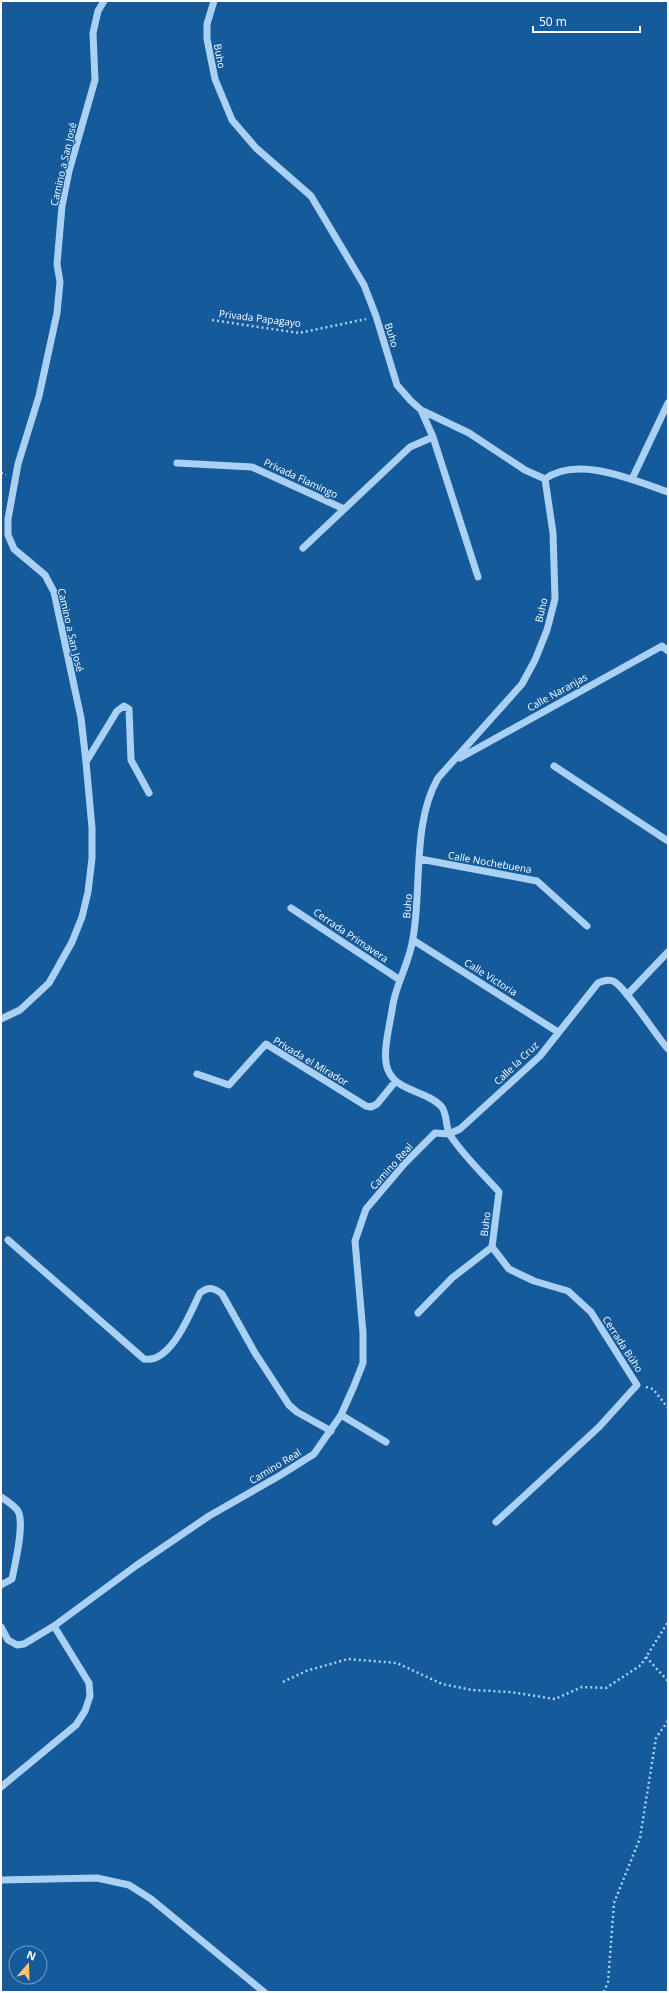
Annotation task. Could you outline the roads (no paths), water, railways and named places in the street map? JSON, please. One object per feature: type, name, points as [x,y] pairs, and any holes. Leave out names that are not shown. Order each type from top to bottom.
[{"type":"street","name":"Camino a San José","points":[[1,1019],[20,1010],[49,983],[72,942],[82,917],[88,892],[92,858],[92,828],[81,718],[54,592],[45,575],[14,549],[8,535],[8,519],[18,464],[39,396],[57,313],[60,282],[56,264],[62,206],[69,171],[95,80],[93,33],[98,11],[104,1]]},
{"type":"street","name":"Buho","points":[[214,1],[208,24],[207,39],[215,79],[232,120],[256,148],[311,196],[364,285],[376,316],[397,385],[421,410],[469,433],[525,470],[544,479],[553,533],[555,599],[547,630],[535,660],[522,684],[455,761],[438,778],[428,798],[422,832],[413,940],[395,997],[386,1052],[387,1069],[394,1082],[442,1107],[449,1134],[499,1192],[492,1247]]},
{"type":"street","points":[[632,479],[668,403]]},
{"type":"street","points":[[421,410],[433,437],[478,577]]},
{"type":"street","points":[[303,548],[410,447],[433,437]]},
{"type":"street","name":"Privada Flamingo","points":[[177,463],[252,467],[344,509]]},
{"type":"street","points":[[544,479],[554,472],[568,469],[587,469],[632,479],[668,492]]},
{"type":"street","name":"Calle Naranjas","points":[[455,761],[662,646],[668,651]]},
{"type":"street","points":[[86,762],[117,711],[124,706],[129,709],[131,760],[149,794]]},
{"type":"street","points":[[554,766],[668,841]]},
{"type":"street","name":"Calle Nochebuena","points":[[420,859],[537,880],[587,926]]},
{"type":"street","name":"Cerrada Primavera","points":[[291,908],[400,980]]},
{"type":"street","name":"Calle Victoria","points":[[413,940],[558,1032]]},
{"type":"street","points":[[668,952],[627,995],[654,1033],[668,1049]]},
{"type":"street","name":"Calle la Cruz","points":[[449,1134],[460,1129],[540,1056],[598,983],[604,980],[613,981],[627,995]]},
{"type":"street","name":"Privada el Mirador","points":[[197,1074],[229,1085],[266,1044],[366,1106],[371,1107],[377,1104],[394,1082]]},
{"type":"street","name":"Camino Real","points":[[1,1627],[8,1640],[17,1645],[24,1644],[54,1626],[137,1565],[209,1516],[314,1454],[341,1415],[363,1363],[363,1333],[355,1241],[366,1209],[405,1163],[435,1133],[449,1134]]},
{"type":"street","points":[[8,1240],[144,1359],[151,1360],[160,1356],[172,1346],[200,1293],[206,1288],[214,1288],[222,1294],[255,1354],[289,1405],[297,1412],[331,1431]]},
{"type":"street","points":[[418,1313],[452,1278],[492,1247]]},
{"type":"street","name":"Cerrada Búho","points":[[492,1247],[509,1269],[534,1281],[568,1291],[591,1312],[637,1385],[599,1427],[496,1522]]},
{"type":"street","points":[[341,1415],[386,1442]]},
{"type":"street","points":[[1,1497],[18,1511],[21,1522],[12,1579],[1,1586]]},
{"type":"street","points":[[1,1787],[76,1724],[88,1704],[90,1696],[90,1683],[54,1626]]},
{"type":"street","points":[[1,1880],[97,1878],[129,1886],[151,1899],[264,1992]]}]
